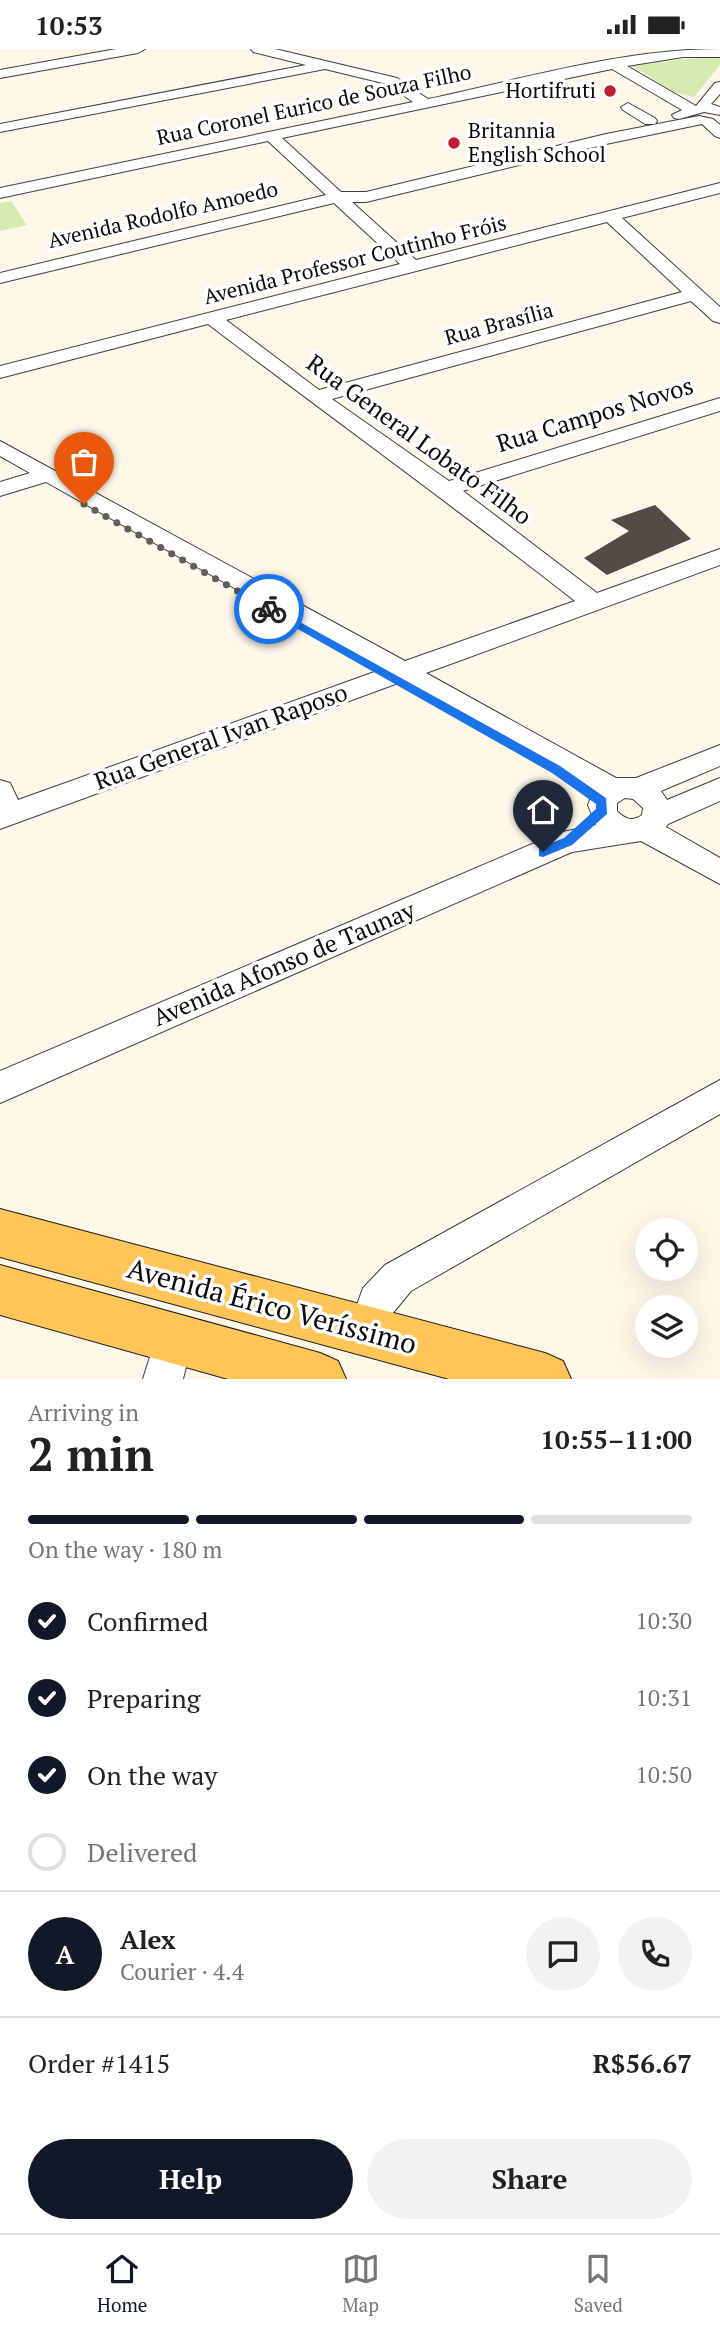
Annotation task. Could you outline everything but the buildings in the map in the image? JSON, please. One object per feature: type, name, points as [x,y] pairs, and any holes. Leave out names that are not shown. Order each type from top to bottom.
[{"type":"main road","name":"Avenida Érico Veríssimo","points":[[0,1233],[545,1379]]},
{"type":"main road","points":[[0,1290],[169,1359],[320,1379]]},
{"type":"street","points":[[0,73],[138,49]]},
{"type":"street","points":[[258,49],[392,81],[424,103]]},
{"type":"street","name":"Rua Coronel Eurico de Souza Filho","points":[[2,190],[614,64],[683,53],[720,53]]},
{"type":"street","points":[[571,58],[589,70]]},
{"type":"street","points":[[614,64],[705,118]]},
{"type":"street","points":[[0,128],[325,65]]},
{"type":"street","points":[[568,74],[584,83],[631,74]]},
{"type":"street","points":[[705,118],[704,103],[720,86]]},
{"type":"street","points":[[628,107],[650,121]]},
{"type":"street","points":[[705,118],[720,111]]},
{"type":"street","name":"Avenida Rodolfo Amoedo","points":[[0,278],[338,197],[366,197],[650,121],[705,118]]},
{"type":"street","name":"Avenida Rodolfo Amoedo","points":[[600,136],[705,118]]},
{"type":"street","points":[[271,135],[413,267]]},
{"type":"street","name":"Avenida Professor Coutinho Fróis","points":[[0,372],[213,320],[720,188]]},
{"type":"street","points":[[612,218],[720,317]]},
{"type":"street","name":"Rua Brasília","points":[[316,397],[695,294]]},
{"type":"street","name":"Rua General Lobato Filho","points":[[213,320],[446,489],[594,603]]},
{"type":"street","name":"Rua Campos Novos","points":[[446,489],[720,404]]},
{"type":"street","points":[[0,447],[43,476]]},
{"type":"street","points":[[0,456],[43,476],[396,673],[556,769],[614,798],[654,800],[647,824]]},
{"type":"street","points":[[0,489],[43,476]]},
{"type":"street","name":"Rua General Ivan Raposo","points":[[3,808],[720,558]]},
{"type":"street","name":"Avenida Afonso de Taunay","points":[[568,841],[614,798],[720,755]]},
{"type":"street","name":"Avenida Afonso de Taunay","points":[[0,1087],[568,841],[647,824],[720,789]]},
{"type":"street","points":[[614,798],[613,825],[647,824],[720,856]]},
{"type":"street","points":[[647,824],[720,872]]},
{"type":"street","points":[[383,1336],[372,1316],[376,1301],[398,1278],[720,1096]]},
{"type":"green space","points":[[720,57],[720,65],[694,97],[673,92],[633,66],[685,59]]},
{"type":"green space","points":[[11,201],[27,225],[0,231],[0,203]]},
{"type":"way so far","points":[[84,504],[269,609]]},
{"type":"place","name":"Hortifruti","points":[[610,91]]},
{"type":"place","name":"Britannia English School","points":[[454,143]]},
{"type":"route","points":[[269,609],[556,769],[602,802],[602,811],[568,841],[543,852]]}]
